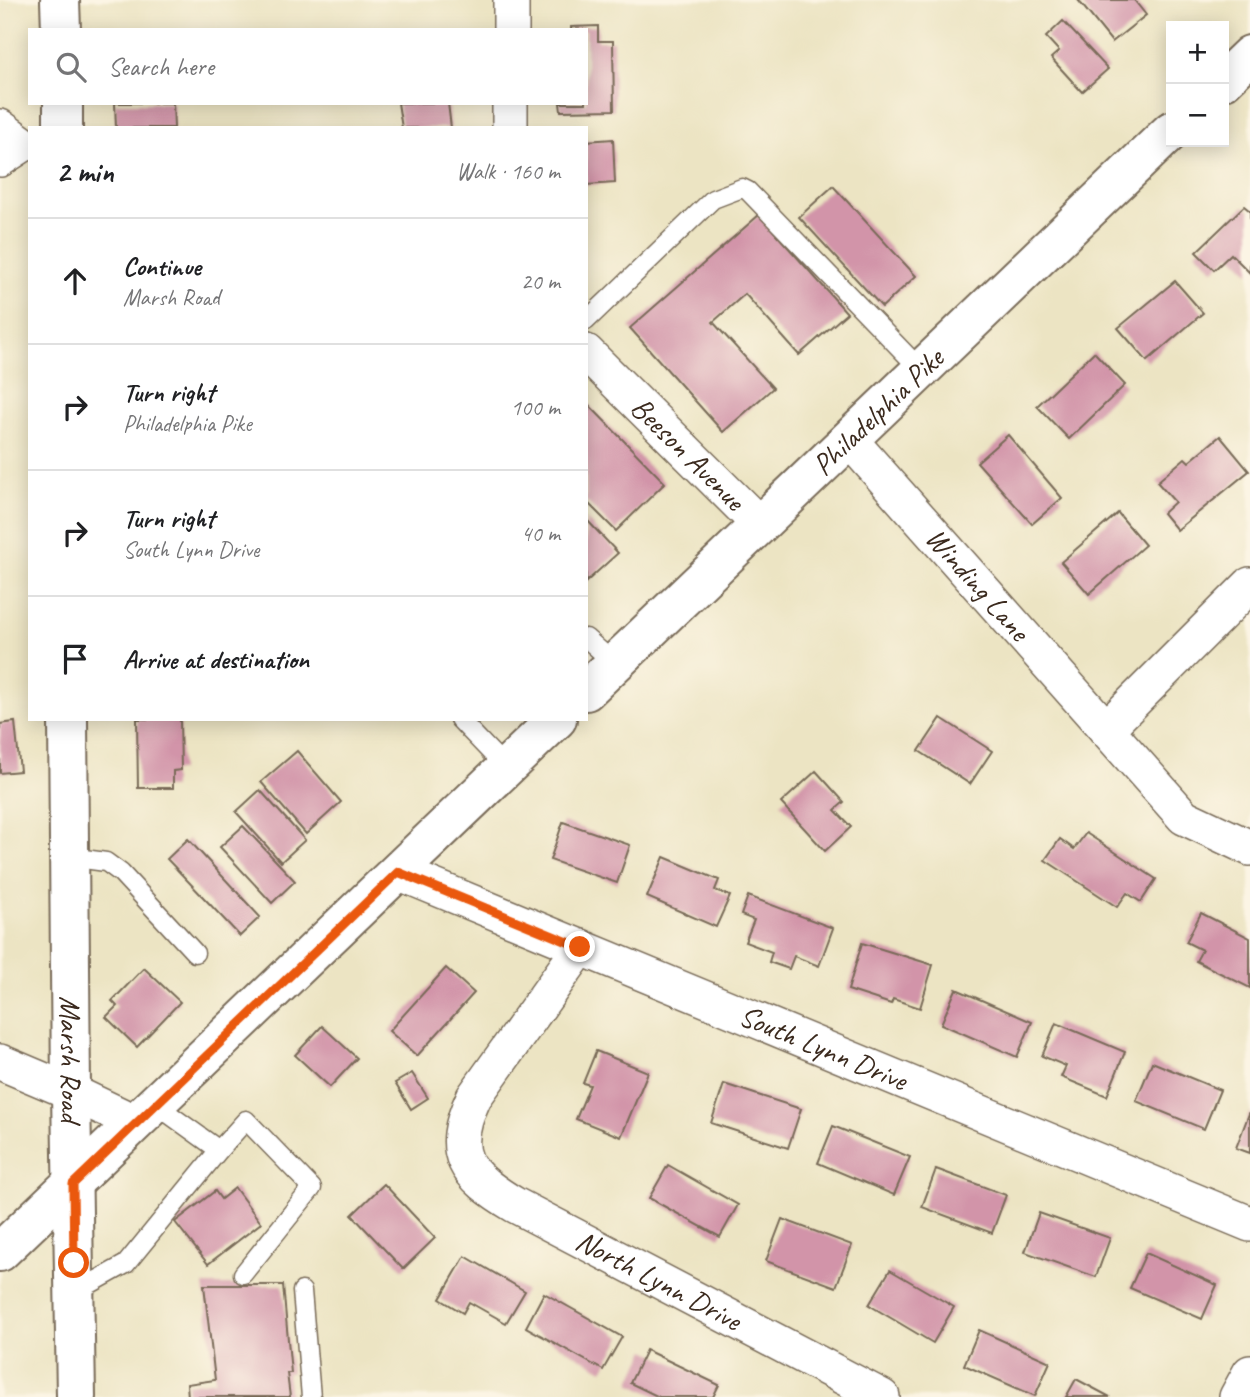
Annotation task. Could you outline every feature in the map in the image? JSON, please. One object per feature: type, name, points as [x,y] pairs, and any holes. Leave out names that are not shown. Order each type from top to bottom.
[{"type":"main road","points":[[60,0],[61,28]]},
{"type":"main road","points":[[1229,75],[1250,55]]},
{"type":"main road","points":[[62,105],[63,126]]},
{"type":"main road","name":"Philadelphia Pike","points":[[588,689],[1166,136]]},
{"type":"main road","name":"Marsh Road","points":[[68,721],[76,1397]]},
{"type":"main road","points":[[0,1252],[506,768],[545,723]]},
{"type":"street","points":[[511,0],[511,28]]},
{"type":"street","points":[[510,105],[510,126]]},
{"type":"street","name":"Beeson Avenue","points":[[588,354],[760,525]]},
{"type":"street","name":"Winding Lane","points":[[849,439],[1184,817],[1250,848]]},
{"type":"street","points":[[1106,729],[1250,585]]},
{"type":"street","name":"South Lynn Drive","points":[[398,872],[1250,1224]]},
{"type":"street","name":"North Lynn Drive","points":[[580,947],[474,1097],[460,1137],[463,1155],[471,1173],[489,1190],[882,1397]]},
{"type":"street","points":[[0,1062],[71,1092],[145,1114]]},
{"type":"street","points":[[1237,1397],[1250,1373]]},
{"type":"lane","points":[[588,318],[713,199],[742,188],[748,191],[921,370]]},
{"type":"lane","points":[[588,640],[615,664]]},
{"type":"lane","points":[[461,721],[506,768]]},
{"type":"lane","points":[[69,857],[106,862],[121,873],[195,953]]},
{"type":"lane","points":[[145,1114],[219,1150]]},
{"type":"lane","points":[[74,1293],[126,1264],[246,1120],[312,1188],[243,1274]]},
{"type":"lane","points":[[302,1291],[310,1397]]},
{"type":"building","points":[[1078,0],[1134,0],[1146,15],[1112,42]]},
{"type":"building","points":[[1063,21],[1108,69],[1082,92],[1051,58],[1059,51],[1046,37]]},
{"type":"building","points":[[598,26],[598,41],[613,41],[614,110],[561,111],[560,105],[588,105],[588,28],[571,27]]},
{"type":"building","points":[[115,105],[173,105],[174,126],[116,126]]},
{"type":"building","points":[[398,105],[448,105],[451,126],[402,126]]},
{"type":"building","points":[[613,139],[615,183],[588,185],[588,141]]},
{"type":"building","points":[[833,186],[916,276],[882,307],[799,217]]},
{"type":"building","points":[[1244,206],[1250,211],[1250,273],[1231,254],[1214,270],[1196,252]]},
{"type":"building","points":[[759,215],[847,313],[799,355],[745,294],[713,322],[773,388],[723,432],[630,328]]},
{"type":"building","points":[[1175,281],[1203,313],[1147,361],[1118,328]]},
{"type":"building","points":[[1094,352],[1125,385],[1069,439],[1037,406]]},
{"type":"building","points":[[588,404],[665,483],[616,531],[588,503]]},
{"type":"building","points":[[1008,435],[1062,498],[1032,524],[977,462]]},
{"type":"building","points":[[1220,436],[1249,471],[1177,530],[1163,513],[1175,502],[1157,482],[1185,458],[1189,462]]},
{"type":"building","points":[[1118,513],[1145,545],[1089,594],[1061,562]]},
{"type":"building","points":[[588,521],[618,553],[588,580]]},
{"type":"building","points":[[941,718],[992,751],[970,784],[919,751]]},
{"type":"building","points":[[137,721],[180,721],[181,770],[173,771],[173,788],[138,788]]},
{"type":"building","points":[[15,722],[20,771],[0,773],[0,724]]},
{"type":"building","points":[[297,751],[341,802],[306,834],[261,782]]},
{"type":"building","points":[[816,771],[844,802],[835,810],[851,827],[825,851],[781,803]]},
{"type":"building","points":[[260,790],[305,840],[281,862],[236,812]]},
{"type":"building","points":[[563,822],[630,845],[617,883],[550,860]]},
{"type":"building","points":[[243,826],[295,881],[272,903],[220,847]]},
{"type":"building","points":[[1086,833],[1156,879],[1141,902],[1127,893],[1117,907],[1045,860],[1060,839],[1074,849]]},
{"type":"building","points":[[188,839],[260,917],[240,936],[167,859]]},
{"type":"building","points":[[664,857],[719,880],[715,890],[730,896],[716,927],[647,897]]},
{"type":"building","points":[[748,896],[833,928],[819,966],[794,956],[789,969],[769,962],[772,952],[745,942],[754,920],[741,915]]},
{"type":"building","points":[[1201,913],[1250,938],[1250,988],[1196,961],[1202,950],[1186,942]]},
{"type":"building","points":[[862,943],[933,965],[920,1008],[893,999],[891,1004],[848,990]]},
{"type":"building","points":[[144,968],[180,1002],[137,1047],[106,1017],[117,1006],[112,1001]]},
{"type":"building","points":[[446,968],[474,993],[417,1056],[389,1031]]},
{"type":"building","points":[[956,989],[1032,1022],[1017,1057],[941,1024]]},
{"type":"building","points":[[1056,1023],[1125,1052],[1107,1096],[1061,1077],[1066,1066],[1042,1056]]},
{"type":"building","points":[[322,1026],[357,1058],[330,1087],[295,1055]]},
{"type":"building","points":[[596,1051],[648,1072],[621,1137],[576,1119],[590,1085],[583,1083]]},
{"type":"building","points":[[1152,1062],[1220,1090],[1204,1129],[1136,1101]]},
{"type":"building","points":[[412,1073],[428,1098],[411,1109],[395,1083]]},
{"type":"building","points":[[724,1084],[801,1109],[788,1148],[711,1123]]},
{"type":"building","points":[[1250,1111],[1250,1153],[1236,1148]]},
{"type":"building","points":[[833,1126],[910,1157],[894,1195],[818,1163]]},
{"type":"building","points":[[668,1165],[738,1205],[720,1237],[649,1198]]},
{"type":"building","points":[[936,1169],[1006,1195],[992,1233],[922,1207]]},
{"type":"building","points":[[384,1184],[435,1238],[403,1269],[352,1215]]},
{"type":"building","points":[[235,1188],[261,1223],[208,1264],[175,1222],[215,1191],[221,1199]]},
{"type":"building","points":[[1039,1213],[1110,1238],[1096,1277],[1025,1252]]},
{"type":"building","points":[[782,1219],[852,1245],[836,1287],[766,1261]]},
{"type":"building","points":[[1146,1253],[1217,1285],[1202,1319],[1130,1288]]},
{"type":"building","points":[[465,1256],[525,1291],[506,1323],[469,1302],[463,1313],[440,1299]]},
{"type":"building","points":[[890,1270],[954,1307],[933,1343],[869,1305]]},
{"type":"building","points":[[204,1285],[283,1285],[291,1373],[287,1373],[290,1397],[188,1397],[187,1384],[215,1380]]},
{"type":"building","points":[[544,1293],[622,1337],[603,1370],[526,1327]]},
{"type":"building","points":[[979,1330],[1050,1362],[1035,1396],[964,1365]]},
{"type":"building","points":[[646,1350],[719,1385],[713,1397],[659,1397],[630,1383]]},
{"type":"building","points":[[1076,1379],[1110,1397],[1066,1397]]},
{"type":"route","points":[[74,1263],[73,1184],[398,872],[580,947]]}]
